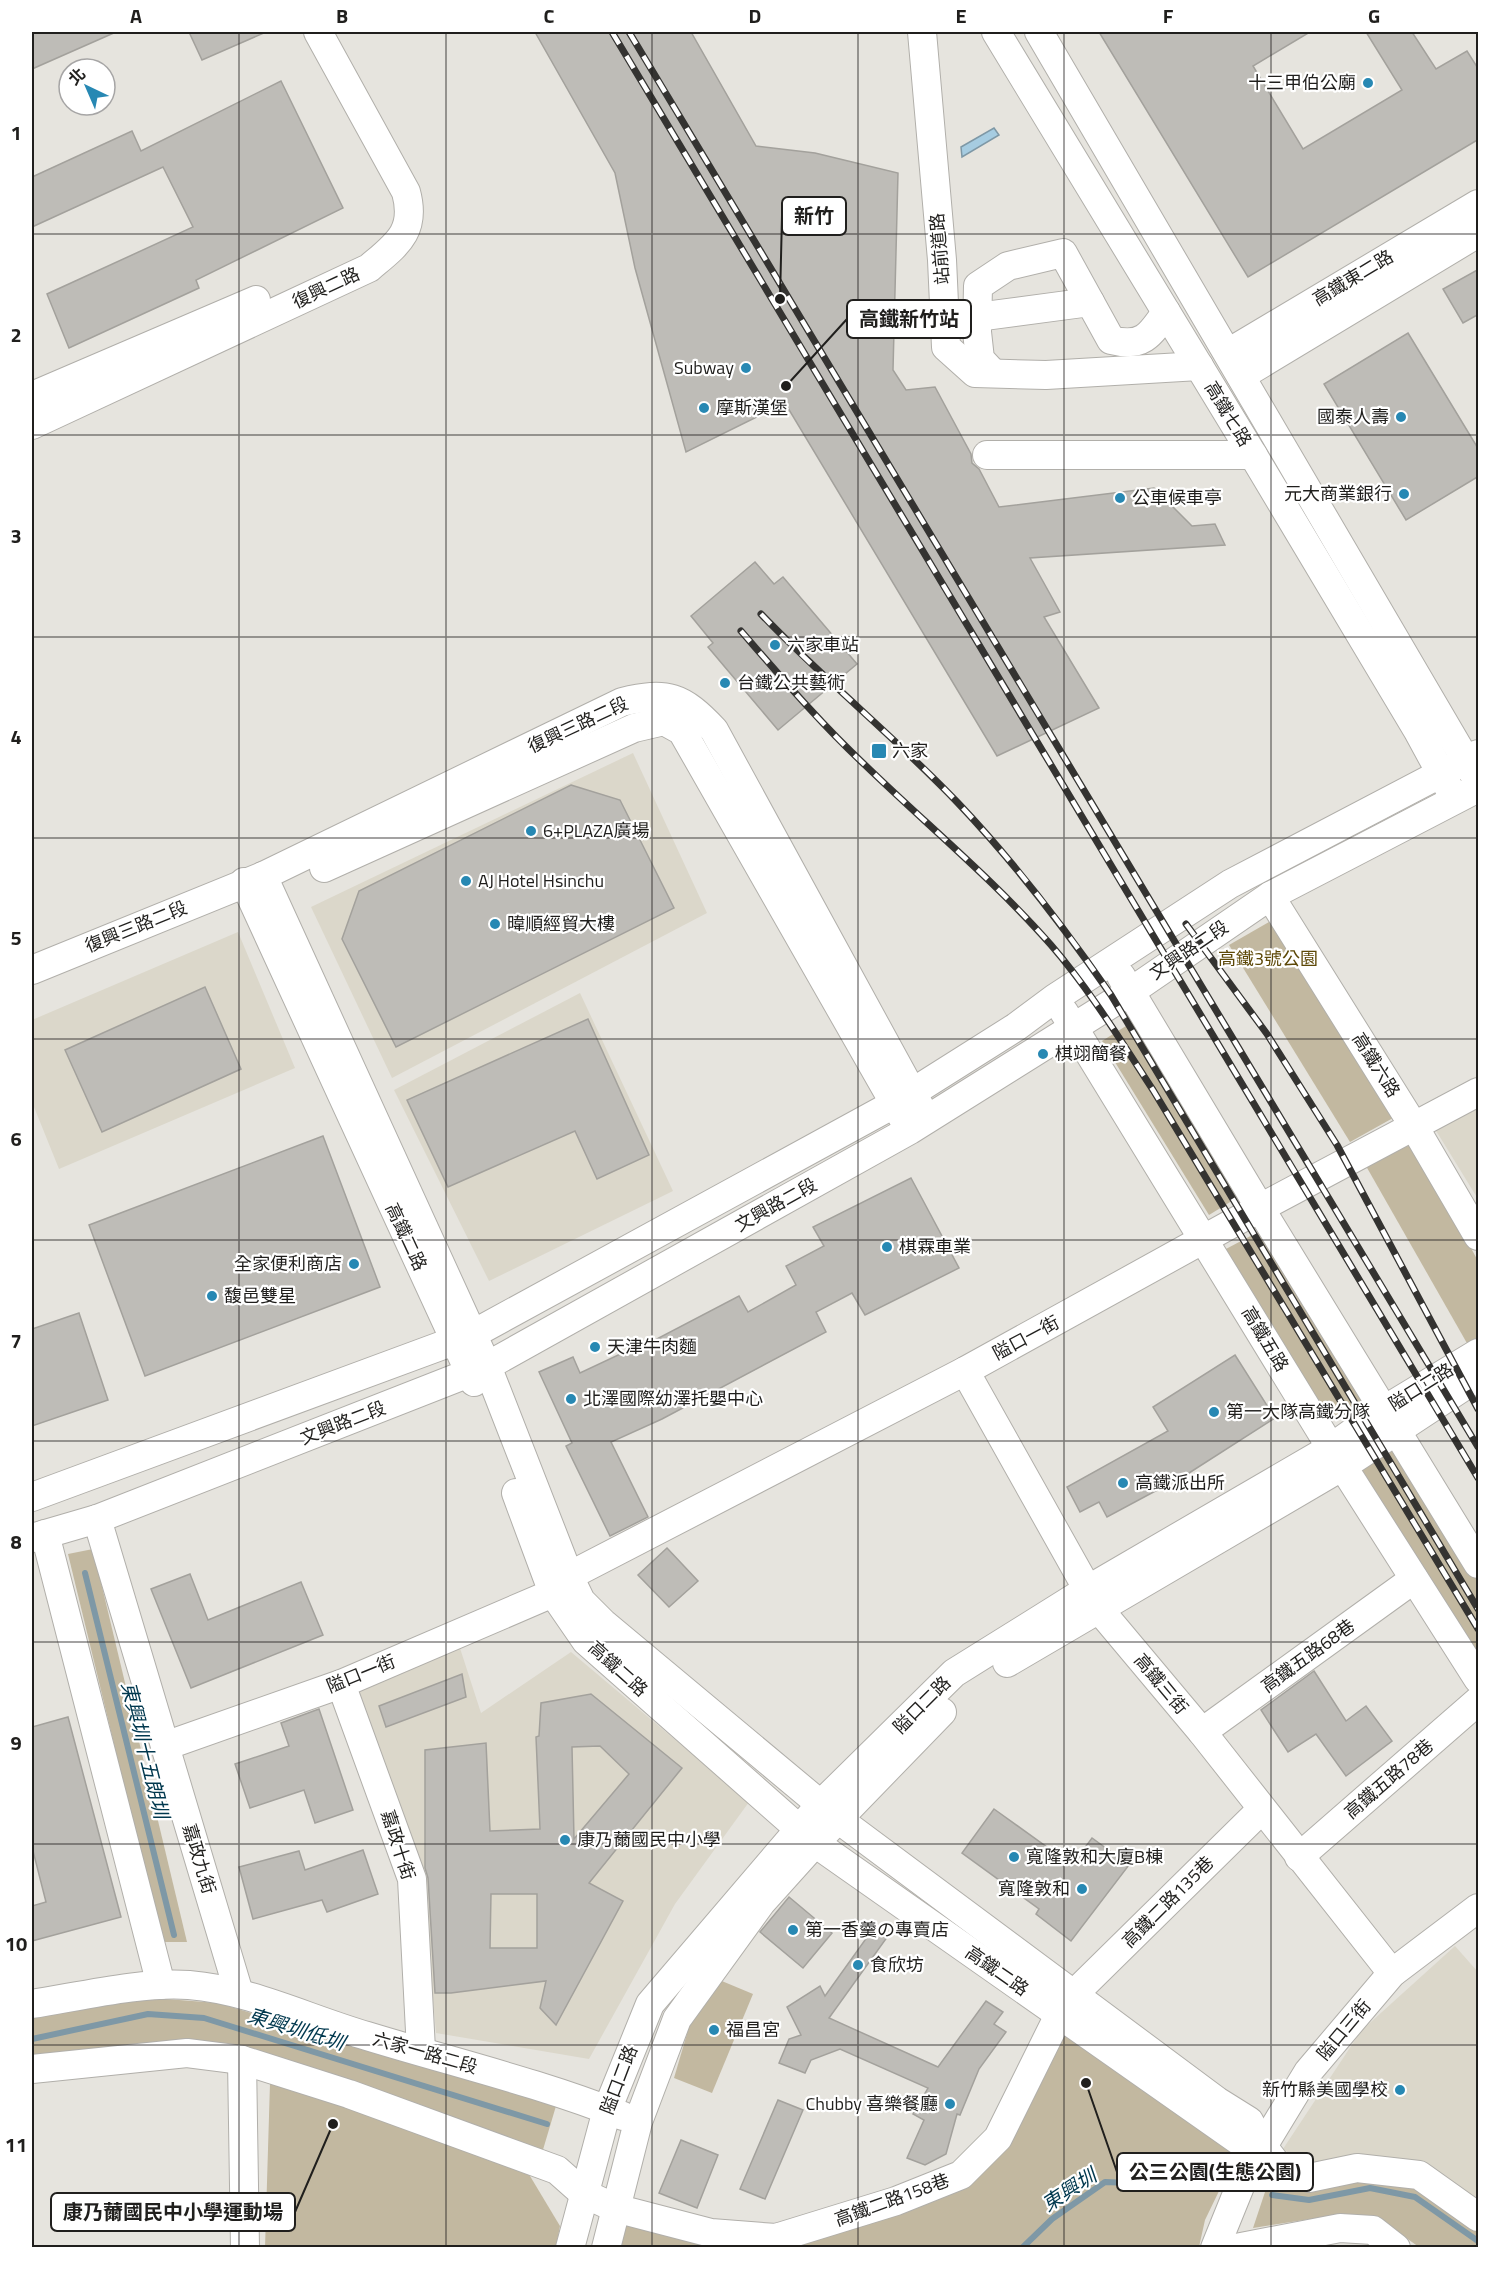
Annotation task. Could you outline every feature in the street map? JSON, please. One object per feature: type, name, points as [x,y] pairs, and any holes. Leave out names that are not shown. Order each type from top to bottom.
[{"type":"street","name":"復興二路","points":[[34,409],[351,259],[374,246],[387,230],[393,209],[387,188],[297,32]]},
{"type":"street","name":"復興二路","points":[[34,409],[369,268],[402,239],[410,207],[406,192],[318,32]]},
{"type":"street","name":"站前道路","points":[[922,32],[942,260],[946,347],[975,373],[1075,373],[1199,366]]},
{"type":"street","name":"高鐵七路","points":[[996,32],[1253,455],[1440,773],[1467,794]]},
{"type":"street","name":"高鐵七路","points":[[1039,32],[1474,766]]},
{"type":"street","name":"高鐵東二路","points":[[1234,364],[1479,204]]},
{"type":"street","name":"高鐵東二路","points":[[1234,364],[1479,233]]},
{"type":"street","points":[[993,374],[980,360],[977,317],[978,286],[1008,266],[1063,253],[1111,340],[1127,344],[1140,342],[1155,328],[1166,312]]},
{"type":"street","points":[[977,317],[1090,302]]},
{"type":"street","points":[[1075,373],[1102,353],[1111,340]]},
{"type":"street","points":[[987,454],[1253,455]]},
{"type":"street","name":"復興三路二段","points":[[32,989],[257,887],[622,702],[647,696],[666,695],[692,707],[714,730],[918,1125]]},
{"type":"street","name":"文興路二段","points":[[32,1497],[463,1338],[903,1097],[1016,1027],[1055,998],[1230,884],[1440,773],[1474,766]]},
{"type":"street","name":"文興路二段","points":[[38,1536],[97,1519],[479,1370],[918,1125],[1130,992],[1270,896],[1467,794]]},
{"type":"street","name":"復興三路二段","points":[[32,970],[257,887]]},
{"type":"street","name":"高鐵二路","points":[[257,887],[479,1370],[561,1585],[586,1641],[807,1836],[1249,2121],[1262,2145],[1278,2166],[1309,2178],[1357,2168],[1419,2175],[1479,2217]]},
{"type":"street","name":"高鐵六路","points":[[1270,896],[1415,1128],[1479,1236]]},
{"type":"street","points":[[1113,961],[1260,1209],[1479,1564]]},
{"type":"street","name":"高鐵五路","points":[[1055,998],[1337,1457],[1479,1679]]},
{"type":"street","name":"隘口一街","points":[[165,1746],[341,1684],[561,1585],[965,1371],[1479,1092]]},
{"type":"street","name":"隘口二路","points":[[570,2247],[607,2110],[650,2004],[829,1812],[965,1689],[1093,1599],[1337,1457],[1477,1363]]},
{"type":"street","name":"高鐵三街","points":[[965,1371],[1093,1599],[1202,1732],[1392,1973]]},
{"type":"street","name":"嘉政九街","points":[[97,1519],[239,1993]]},
{"type":"street","points":[[38,1536],[161,1985]]},
{"type":"street","name":"高鐵五路68巷","points":[[1202,1732],[1414,1579]]},
{"type":"street","name":"高鐵二路","points":[[561,1585],[603,1623],[829,1812],[1066,2005]]},
{"type":"street","name":"嘉政十街","points":[[341,1684],[412,1879],[421,2050]]},
{"type":"street","name":"高鐵五路78巷","points":[[1299,1857],[1479,1701]]},
{"type":"street","name":"高鐵二路135巷","points":[[1066,2005],[1262,1809]]},
{"type":"street","name":"隘口二路","points":[[606,2247],[639,2122],[677,2019],[807,1836]]},
{"type":"street","name":"隘口三街","points":[[1215,2247],[1243,2179],[1308,2072],[1392,1973],[1479,1908]]},
{"type":"street","name":"六家一路二段","points":[[32,2004],[161,1985],[190,1985],[239,1993],[639,2122]]},
{"type":"street","name":"高鐵二路158巷","points":[[615,2208],[711,2233],[776,2238],[896,2201],[961,2175],[998,2138],[1066,2005]]},
{"type":"street","points":[[32,2069],[187,2053],[242,2060],[349,2094],[535,2161],[557,2170],[583,2193],[615,2208]]},
{"type":"street","points":[[242,2060],[245,2247]]},
{"type":"street","points":[[1236,2247],[1340,2228],[1373,2230],[1396,2247]]},
{"type":"shaded area","name":"暐順經貿大樓","points":[[633,753],[707,913],[392,1078],[311,907]]},
{"type":"shaded area","points":[[238,932],[295,1068],[59,1169],[32,1102],[32,1020]]},
{"type":"shaded area","points":[[580,993],[673,1191],[489,1281],[394,1090]]},
{"type":"shaded area","points":[[1478,1104],[1478,1199],[1435,1129]]},
{"type":"shaded area","name":"康乃薾國民中小學","points":[[458,1642],[481,1713],[571,1652],[749,1802],[675,1904],[589,2059],[436,2033],[422,1878],[357,1684]]},
{"type":"shaded area","name":"新竹縣美國學校","points":[[1455,1946],[1478,1972],[1478,2206],[1306,2166],[1283,2149],[1361,2031]]},
{"type":"green space","name":"高鐵3號公園","points":[[1274,919],[1393,1118],[1350,1142],[1229,945]]},
{"type":"green space","points":[[1134,1021],[1240,1196],[1209,1215],[1102,1041]]},
{"type":"green space","points":[[1414,1143],[1478,1261],[1478,1339],[1468,1345],[1366,1166]]},
{"type":"green space","points":[[1260,1231],[1364,1404],[1329,1423],[1224,1250]]},
{"type":"green space","points":[[1400,1446],[1478,1582],[1478,1660],[1360,1471]]},
{"type":"green space","points":[[93,1549],[187,1942],[162,1942],[68,1554]]},
{"type":"green space","points":[[717,1979],[753,1994],[712,2093],[674,2078],[689,2027]]},
{"type":"green space","points":[[153,1998],[218,2003],[556,2106],[542,2153],[262,2056],[32,2059],[32,2015]]},
{"type":"green space","points":[[1061,2024],[1236,2156],[1205,2220],[1199,2247],[613,2248],[621,2215],[710,2239],[967,2180]]},
{"type":"green space","points":[[270,2083],[524,2166],[560,2226],[556,2247],[265,2248]]},
{"type":"green space","points":[[1361,2175],[1413,2188],[1478,2231],[1478,2247],[1419,2247],[1375,2216],[1343,2214],[1253,2228],[1270,2177]]},
{"type":"water","points":[[994,128],[999,135],[962,157],[961,147]]},
{"type":"building","points":[[32,32],[116,32],[57,57],[32,69]]},
{"type":"building","points":[[189,32],[266,32],[202,60]]},
{"type":"building","points":[[535,32],[691,32],[756,146],[815,153],[898,173],[893,370],[906,390],[935,387],[971,454],[972,463],[979,469],[999,507],[1154,488],[1192,526],[1215,524],[1225,545],[1030,558],[1060,612],[1044,617],[1099,708],[997,756],[785,403],[686,452],[635,268],[615,173]]},
{"type":"building","points":[[1099,32],[1310,32],[1253,66],[1303,149],[1402,90],[1366,32],[1412,32],[1436,69],[1467,51],[1479,70],[1479,139],[1248,277]]},
{"type":"building","points":[[281,81],[343,208],[196,280],[199,288],[69,348],[47,294],[193,227],[163,167],[32,227],[32,177],[132,131],[141,151]]},
{"type":"building","points":[[1479,269],[1479,314],[1463,323],[1443,289]]},
{"type":"building","name":"國泰人壽","points":[[1408,333],[1479,450],[1479,476],[1406,520],[1324,384]]},
{"type":"building","name":"六家車站","points":[[755,562],[774,584],[783,577],[857,664],[778,730],[708,647],[713,643],[691,616]]},
{"type":"building","name":"暐順經貿大樓","points":[[571,785],[620,800],[674,908],[396,1047],[342,939],[359,891]]},
{"type":"building","points":[[205,987],[241,1069],[102,1132],[65,1050]]},
{"type":"building","points":[[588,1019],[649,1155],[597,1179],[575,1131],[448,1187],[407,1100]]},
{"type":"building","points":[[323,1136],[380,1287],[145,1376],[89,1225]]},
{"type":"building","points":[[911,1178],[959,1268],[865,1315],[852,1293],[816,1312],[826,1332],[662,1419],[611,1442],[648,1517],[610,1536],[566,1446],[572,1443],[539,1372],[573,1357],[580,1373],[633,1348],[634,1351],[739,1296],[748,1312],[796,1285],[786,1266],[824,1246],[813,1227]]},
{"type":"building","points":[[79,1313],[108,1400],[32,1426],[32,1329]]},
{"type":"building","points":[[1235,1355],[1275,1418],[1189,1473],[1107,1517],[1099,1502],[1080,1512],[1067,1487],[1168,1431],[1153,1407]]},
{"type":"building","points":[[667,1548],[698,1581],[669,1607],[638,1575]]},
{"type":"building","points":[[190,1574],[208,1620],[301,1582],[323,1635],[191,1688],[151,1589]]},
{"type":"building","points":[[1314,1671],[1346,1721],[1366,1706],[1392,1741],[1346,1776],[1316,1734],[1288,1752],[1261,1710]]},
{"type":"building","points":[[462,1674],[466,1697],[386,1727],[379,1706]]},
{"type":"building","points":[[591,1694],[682,1768],[589,1883],[623,1901],[556,2025],[540,2008],[546,1981],[435,1993],[428,1878],[425,1868],[425,1750],[486,1743],[490,1831],[540,1829],[536,1737],[539,1736],[541,1703]],"holes":[[[600,1746],[629,1774],[574,1839],[572,1747]],[[491,1894],[537,1894],[537,1948],[490,1948]]]},
{"type":"building","points":[[319,1709],[353,1810],[315,1823],[304,1790],[250,1808],[235,1764],[289,1746],[281,1723]]},
{"type":"building","points":[[68,1717],[121,1917],[32,1941],[32,1906],[46,1902],[32,1847],[32,1727]]},
{"type":"building","points":[[994,1809],[1072,1865],[1092,1838],[1129,1865],[1071,1941],[1036,1914],[1039,1909],[962,1853]]},
{"type":"building","points":[[363,1850],[378,1894],[327,1912],[322,1900],[253,1919],[239,1867],[299,1851],[305,1870]]},
{"type":"building","name":"第一香羹の專賣店","points":[[789,1897],[832,1933],[803,1968],[760,1932]]},
{"type":"building","points":[[875,1926],[888,1936],[829,2018],[938,2067],[986,2001],[1003,2012],[994,2024],[1006,2032],[979,2069],[960,2115],[957,2114],[946,2154],[925,2165],[907,2158],[924,2120],[913,2114],[928,2088],[840,2049],[811,2060],[805,2073],[779,2063],[789,2039],[801,2035],[787,2007],[820,1986],[825,1996]]},
{"type":"building","points":[[778,2100],[803,2110],[765,2199],[740,2189]]},
{"type":"building","points":[[681,2140],[718,2155],[697,2208],[659,2193]]},
{"type":"waterway","name":"東興圳十五朗圳","points":[[85,1573],[174,1935]]},
{"type":"waterway","name":"東興圳低圳","points":[[32,2039],[148,2014],[204,2018],[547,2124]]},
{"type":"waterway","name":"東興圳","points":[[1022,2248],[1052,2219],[1105,2182],[1179,2185]]},
{"type":"waterway","name":"東興圳","points":[[1272,2195],[1309,2200],[1370,2188],[1415,2197],[1478,2241]]},
{"type":"railway","points":[[612,32],[1478,1478]]},
{"type":"railway","points":[[629,32],[1478,1447]]},
{"type":"railway","points":[[761,614],[958,803],[1019,872],[1057,920],[1111,995],[1478,1609]]},
{"type":"railway","points":[[741,631],[832,733],[1007,898],[1051,945],[1079,980],[1153,1090],[1478,1629]]},
{"type":"railway","points":[[1186,924],[1267,1034],[1337,1145],[1478,1409]]},
{"type":"place","name":"十三甲伯公廟","points":[[1368,83]]},
{"type":"place","name":"新竹","points":[[780,299]]},
{"type":"place","name":"Subway","points":[[746,368]]},
{"type":"place","name":"高鐵新竹站","points":[[786,386]]},
{"type":"place","name":"摩斯漢堡","points":[[704,408]]},
{"type":"place","name":"國泰人壽","points":[[1401,417]]},
{"type":"place","name":"元大商業銀行","points":[[1404,494]]},
{"type":"place","name":"公車候車亭","points":[[1120,498]]},
{"type":"place","name":"六家車站","points":[[775,645]]},
{"type":"place","name":"台鐵公共藝術","points":[[725,683]]},
{"type":"place","name":"六家","points":[[879,751]]},
{"type":"place","name":"6+PLAZA廣場","points":[[531,831]]},
{"type":"place","name":"AJ Hotel Hsinchu","points":[[466,881]]},
{"type":"place","name":"暐順經貿大樓","points":[[495,924]]},
{"type":"place","name":"棋翊簡餐","points":[[1043,1054]]},
{"type":"place","name":"棋霖車業","points":[[887,1247]]},
{"type":"place","name":"全家便利商店","points":[[354,1264]]},
{"type":"place","name":"馥邑雙星","points":[[212,1296]]},
{"type":"place","name":"天津牛肉麵","points":[[595,1347]]},
{"type":"place","name":"北澤國際幼澤托嬰中心","points":[[571,1399]]},
{"type":"place","name":"第一大隊高鐵分隊","points":[[1214,1412]]},
{"type":"place","name":"高鐵派出所","points":[[1123,1483]]},
{"type":"place","name":"康乃薾國民中小學","points":[[565,1840]]},
{"type":"place","name":"寬隆敦和大廈B棟","points":[[1014,1857]]},
{"type":"place","name":"寬隆敦和","points":[[1082,1889]]},
{"type":"place","name":"第一香羹の專賣店","points":[[793,1930]]},
{"type":"place","name":"食欣坊","points":[[858,1965]]},
{"type":"place","name":"福昌宮","points":[[714,2030]]},
{"type":"place","name":"公三公園(生態公園)","points":[[1086,2083]]},
{"type":"place","name":"新竹縣美國學校","points":[[1400,2090]]},
{"type":"place","name":"Chubby 喜樂餐廳","points":[[950,2104]]},
{"type":"place","name":"康乃薾國民中小學運動場","points":[[333,2124]]}]
